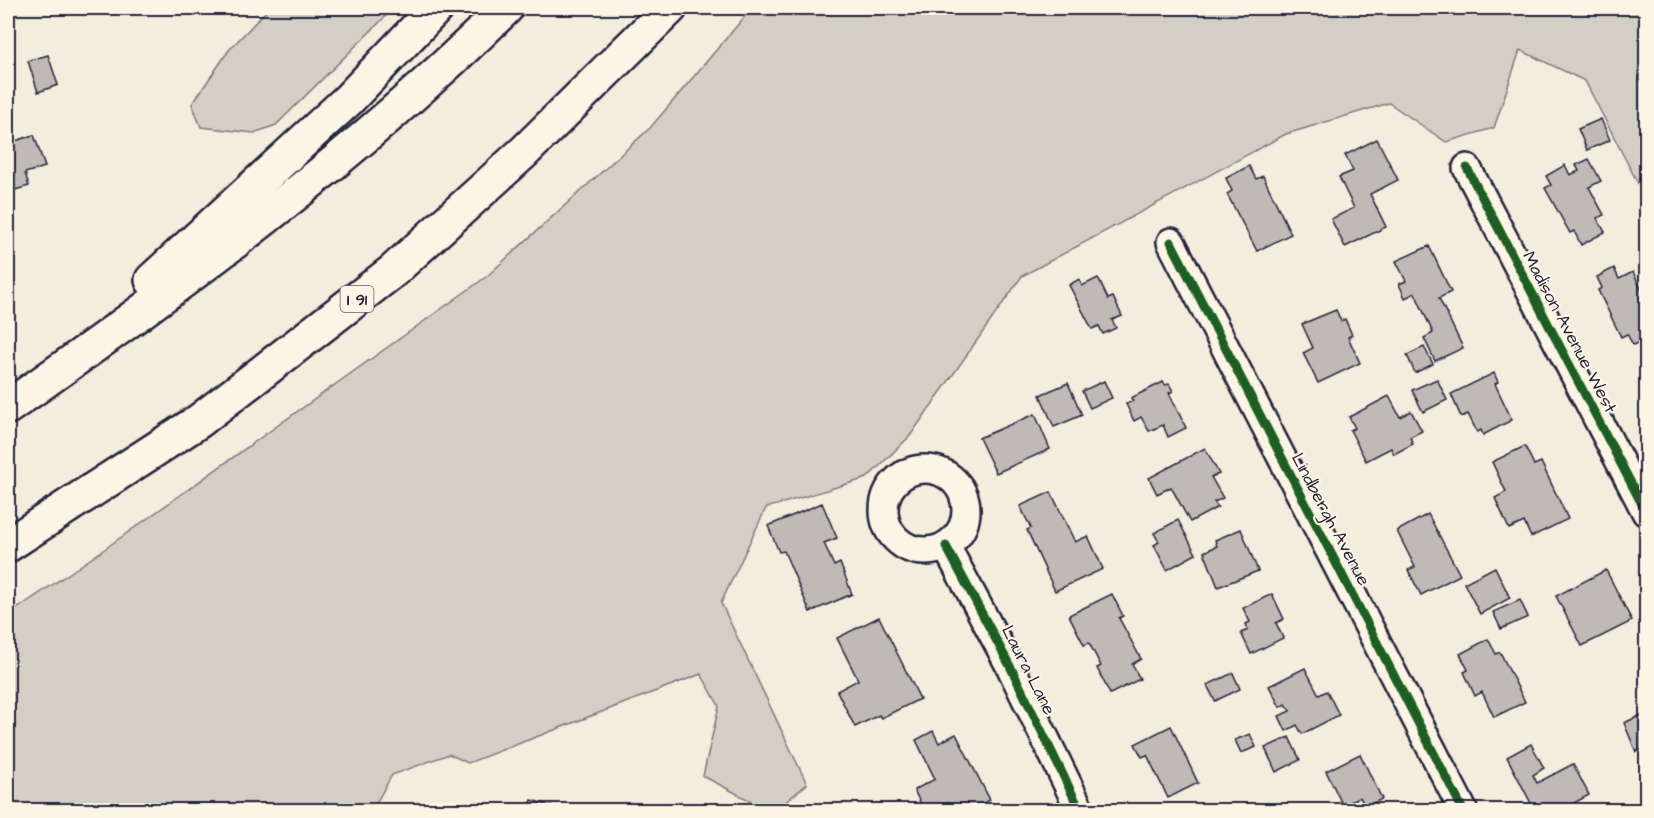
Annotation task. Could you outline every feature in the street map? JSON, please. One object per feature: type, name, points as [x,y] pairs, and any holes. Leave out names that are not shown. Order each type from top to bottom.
[{"type":"highway","points":[[8,401],[186,251],[348,100],[436,8]]},
{"type":"highway","points":[[8,406],[156,303],[299,193],[506,8]]},
{"type":"highway","name":"I 91","points":[[8,545],[199,421],[393,271],[524,152],[670,8]]},
{"type":"highway","points":[[8,571],[199,421]]},
{"type":"street","name":"Madison Avenue West","points":[[1467,168],[1647,512]]},
{"type":"street","name":"Lindbergh Avenue","points":[[1172,242],[1462,810]]},
{"type":"street","name":"Laura Lane","points":[[946,546],[1011,668],[1080,810]]},
{"type":"shaded area","points":[[269,8],[394,8],[276,125],[254,133],[201,127],[192,104],[229,50]]},
{"type":"shaded area","points":[[752,8],[1646,8],[1646,199],[1585,81],[1520,50],[1494,128],[1446,142],[1389,103],[1286,134],[1022,276],[910,436],[867,478],[766,508],[721,603],[807,784],[776,810],[768,810],[703,776],[719,706],[701,674],[468,763],[449,754],[392,775],[372,810],[175,810],[168,804],[147,810],[8,810],[8,615],[99,553],[486,277],[650,128]]},
{"type":"building","points":[[48,55],[58,85],[38,92],[28,61]]},
{"type":"building","points":[[9,119],[15,141],[34,135],[45,167],[25,173],[29,186],[8,192]]},
{"type":"building","points":[[1601,119],[1610,140],[1587,150],[1578,129]]},
{"type":"building","points":[[1377,139],[1398,180],[1370,194],[1386,227],[1345,247],[1331,219],[1354,208],[1339,177],[1353,171],[1345,155]]},
{"type":"building","points":[[1589,159],[1601,181],[1589,187],[1604,215],[1597,218],[1605,232],[1581,245],[1574,231],[1570,233],[1545,188],[1551,185],[1546,176],[1565,165],[1570,175],[1579,171],[1576,165]]},
{"type":"building","points":[[1249,166],[1256,179],[1263,176],[1291,234],[1257,251],[1227,194],[1232,191],[1226,178]]},
{"type":"building","points":[[1429,246],[1451,292],[1439,298],[1463,348],[1435,361],[1424,338],[1433,333],[1415,293],[1405,298],[1399,284],[1406,281],[1396,261]]},
{"type":"building","points":[[1614,268],[1619,279],[1633,272],[1646,299],[1646,339],[1633,345],[1627,334],[1621,337],[1598,290],[1602,288],[1597,277]]},
{"type":"building","points":[[1098,278],[1108,299],[1113,297],[1122,316],[1112,320],[1116,328],[1103,334],[1099,326],[1092,329],[1069,285],[1079,279],[1082,286]]},
{"type":"building","points":[[1336,310],[1341,321],[1345,319],[1352,335],[1348,337],[1360,363],[1318,383],[1303,353],[1313,348],[1302,324]]},
{"type":"building","points":[[1424,347],[1433,364],[1415,373],[1407,355]]},
{"type":"building","points":[[1494,373],[1498,382],[1495,384],[1512,420],[1483,435],[1481,430],[1477,432],[1468,414],[1461,417],[1451,394]]},
{"type":"building","points":[[1437,379],[1447,400],[1423,412],[1412,390]]},
{"type":"building","points":[[1104,381],[1112,398],[1090,408],[1082,391]]},
{"type":"building","points":[[1163,382],[1165,385],[1169,384],[1173,391],[1169,393],[1186,428],[1168,437],[1163,425],[1149,431],[1141,417],[1134,421],[1126,404],[1133,401],[1131,398]]},
{"type":"building","points":[[1068,383],[1082,415],[1054,427],[1040,395]]},
{"type":"building","points":[[1389,396],[1400,417],[1411,411],[1422,431],[1410,437],[1413,444],[1394,454],[1391,448],[1366,461],[1350,430],[1355,428],[1349,417]]},
{"type":"building","points":[[1035,414],[1050,449],[996,473],[979,438]]},
{"type":"building","points":[[1525,446],[1534,465],[1541,462],[1568,519],[1531,537],[1524,522],[1509,529],[1495,498],[1506,492],[1492,462]]},
{"type":"building","points":[[1205,448],[1219,474],[1211,477],[1223,498],[1214,502],[1218,507],[1190,522],[1171,487],[1157,494],[1149,478]]},
{"type":"building","points":[[1051,492],[1075,542],[1088,536],[1103,569],[1055,591],[1027,530],[1031,528],[1020,506]]},
{"type":"building","points":[[822,503],[837,538],[824,543],[834,566],[840,563],[852,594],[810,612],[784,551],[779,552],[768,526]]},
{"type":"building","points":[[1428,514],[1460,575],[1421,595],[1408,570],[1415,567],[1397,531]]},
{"type":"building","points":[[1178,520],[1196,554],[1167,570],[1154,545],[1159,542],[1154,533]]},
{"type":"building","points":[[1241,529],[1258,571],[1218,587],[1204,552],[1217,546],[1215,540]]},
{"type":"building","points":[[1495,567],[1510,598],[1480,614],[1464,583]]},
{"type":"building","points":[[1606,570],[1632,621],[1582,646],[1556,596]]},
{"type":"building","points":[[1112,594],[1123,616],[1119,618],[1141,659],[1132,664],[1140,679],[1110,694],[1097,668],[1101,666],[1089,643],[1084,645],[1069,615]]},
{"type":"building","points":[[1272,594],[1284,619],[1276,623],[1283,638],[1251,654],[1241,633],[1248,630],[1246,624],[1250,622],[1243,608]]},
{"type":"building","points":[[1520,600],[1528,617],[1501,629],[1493,612]]},
{"type":"building","points":[[879,617],[920,699],[881,718],[879,715],[855,727],[837,691],[858,680],[837,638]]},
{"type":"building","points":[[1488,639],[1496,654],[1500,652],[1525,702],[1494,717],[1482,692],[1475,696],[1464,672],[1468,670],[1460,654]]},
{"type":"building","points":[[1305,668],[1319,695],[1327,691],[1339,715],[1302,734],[1297,725],[1286,731],[1279,716],[1290,711],[1286,704],[1280,707],[1269,686]]},
{"type":"building","points":[[1233,673],[1240,689],[1215,701],[1207,685]]},
{"type":"building","points":[[1646,713],[1646,747],[1636,752],[1624,723]]},
{"type":"building","points":[[1171,726],[1198,783],[1168,798],[1147,755],[1142,757],[1135,744]]},
{"type":"building","points":[[933,731],[939,743],[956,734],[990,800],[969,810],[952,810],[948,803],[934,810],[924,810],[914,790],[935,779],[916,740]]},
{"type":"building","points":[[1250,734],[1256,747],[1241,753],[1235,740]]},
{"type":"building","points":[[1289,737],[1300,760],[1276,772],[1265,748]]},
{"type":"building","points":[[1531,744],[1544,768],[1533,775],[1537,783],[1573,764],[1589,795],[1561,810],[1531,810],[1534,809],[1507,757]]},
{"type":"building","points":[[1360,754],[1382,799],[1365,807],[1360,797],[1343,806],[1326,771]]},
{"type":"building","points":[[532,800],[562,810],[528,810]]},
{"type":"cycle path","points":[[1467,168],[1646,512]]},
{"type":"cycle path","points":[[1171,242],[1463,810]]},
{"type":"cycle path","points":[[946,546],[1011,668],[1080,810]]}]
